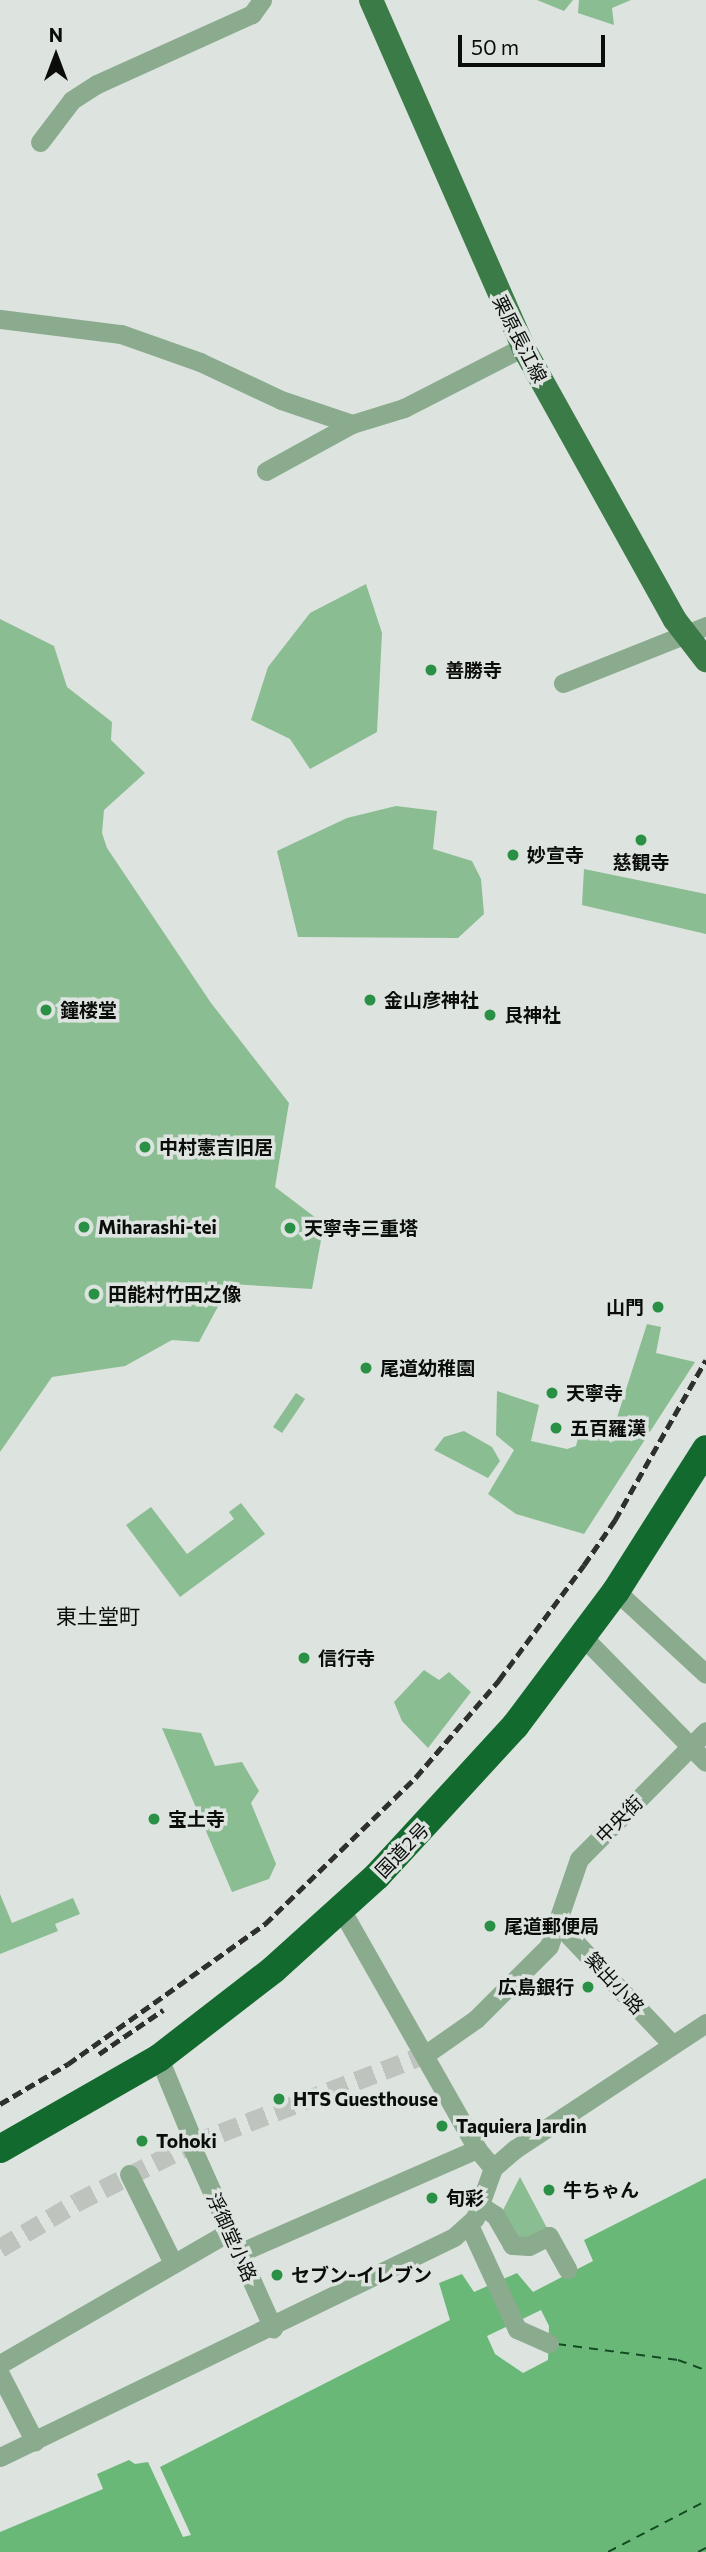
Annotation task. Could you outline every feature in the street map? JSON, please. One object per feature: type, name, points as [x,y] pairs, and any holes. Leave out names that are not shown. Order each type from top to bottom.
[{"type":"highway","name":"国道2号","points":[[0,2150],[159,2058],[341,1911],[498,1746],[617,1591],[706,1449]]},
{"type":"main road","name":"栗原長江線","points":[[371,0],[523,347],[675,620],[697,631],[706,660]]},
{"type":"street","points":[[40,142],[72,100],[97,84],[252,14],[262,0]]},
{"type":"street","points":[[0,319],[121,334],[200,362],[281,400],[352,424]]},
{"type":"street","points":[[266,471],[352,424],[404,408],[523,347]]},
{"type":"street","points":[[563,683],[697,631]]},
{"type":"street","points":[[617,1591],[706,1674]]},
{"type":"street","points":[[583,1637],[699,1738],[706,1762]]},
{"type":"street","name":"中央街","points":[[426,2054],[476,2019],[550,1946],[579,1859],[699,1738]]},
{"type":"street","points":[[341,1911],[426,2054],[477,2149],[493,2168]]},
{"type":"street","name":"築出小路","points":[[557,1923],[672,2044]]},
{"type":"street","points":[[0,2458],[439,2246],[469,2225],[481,2206],[493,2168],[706,2023]]},
{"type":"street","name":"浮御堂小路","points":[[159,2058],[229,2232],[273,2328]]},
{"type":"street","points":[[239,2253],[477,2149]]},
{"type":"street","points":[[129,2174],[173,2263]]},
{"type":"street","points":[[481,2206],[495,2216],[512,2245],[529,2246],[549,2236],[567,2269]]},
{"type":"street","points":[[469,2225],[517,2329],[549,2343]]},
{"type":"street","points":[[0,2364],[229,2232]]},
{"type":"street","points":[[0,2374],[36,2442]]},
{"type":"shaded area","points":[[537,0],[573,0],[564,11]]},
{"type":"shaded area","points":[[579,0],[631,0],[612,8],[614,25],[578,13]]},
{"type":"shaded area","points":[[366,584],[382,633],[377,732],[310,769],[290,739],[251,720],[268,667],[310,613]]},
{"type":"shaded area","points":[[0,619],[54,646],[67,687],[112,722],[111,740],[145,773],[104,810],[102,833],[107,848],[211,1003],[289,1103],[275,1187],[324,1224],[312,1289],[230,1284],[199,1342],[172,1340],[125,1366],[52,1377],[0,1452]]},
{"type":"shaded area","points":[[396,806],[437,811],[433,849],[472,861],[481,879],[484,914],[458,938],[298,937],[277,851],[347,818]]},
{"type":"shaded area","points":[[584,869],[706,894],[706,934],[582,905]]},
{"type":"shaded area","points":[[647,1324],[661,1327],[656,1353],[695,1362],[584,1534],[516,1514],[488,1494],[514,1450],[496,1435],[497,1391],[539,1405],[531,1441],[567,1449],[576,1446],[582,1422],[613,1430]]},
{"type":"shaded area","points":[[296,1393],[305,1399],[282,1433],[273,1427]]},
{"type":"shaded area","points":[[464,1431],[492,1447],[500,1461],[488,1478],[434,1450],[444,1437]]},
{"type":"shaded area","points":[[241,1503],[265,1534],[180,1597],[126,1525],[151,1507],[187,1554],[234,1519],[229,1512]]},
{"type":"shaded area","points":[[424,1670],[439,1680],[449,1672],[471,1692],[428,1748],[402,1721],[394,1702]]},
{"type":"shaded area","points":[[162,1728],[201,1733],[215,1766],[242,1762],[259,1791],[251,1803],[276,1864],[269,1879],[232,1892]]},
{"type":"shaded area","points":[[0,1894],[12,1923],[73,1898],[80,1914],[55,1924],[58,1931],[0,1954]]},
{"type":"shaded area","points":[[520,2177],[548,2230],[518,2243],[502,2212]]},
{"type":"shaded area","points":[[706,2178],[706,2552],[0,2552],[0,2532],[103,2489],[97,2474],[129,2460],[135,2464],[148,2462],[183,2537],[191,2535],[160,2467],[450,2320],[439,2283],[462,2274],[474,2292],[517,2273],[533,2292],[593,2261],[584,2240]]},
{"type":"pier","points":[[541,2310],[549,2326],[548,2360],[523,2373],[495,2354],[487,2336]]},
{"type":"ferry route","points":[[557,2344],[678,2360],[706,2370]]},
{"type":"ferry route","points":[[608,2552],[706,2501]]},
{"type":"ferry route","points":[[698,2552],[706,2548]]},
{"type":"tunnel","points":[[0,2248],[77,2202],[194,2143],[426,2054]]},
{"type":"railway","points":[[0,2104],[68,2064],[265,1924],[416,1777],[499,1680],[584,1565],[615,1520],[706,1360]]},
{"type":"railway","points":[[99,2054],[163,2010]]},
{"type":"place","name":"善勝寺","points":[[431,670]]},
{"type":"place","name":"慈観寺","points":[[641,840]]},
{"type":"place","name":"妙宣寺","points":[[513,855]]},
{"type":"place","name":"金山彦神社","points":[[370,1000]]},
{"type":"place","name":"鐘楼堂","points":[[46,1010]]},
{"type":"place","name":"艮神社","points":[[490,1015]]},
{"type":"place","name":"中村憲吉旧居","points":[[145,1147]]},
{"type":"place","name":"Miharashi-tei","points":[[84,1227]]},
{"type":"place","name":"天寧寺三重塔","points":[[290,1228]]},
{"type":"place","name":"田能村竹田之像","points":[[94,1294]]},
{"type":"place","name":"山門","points":[[658,1307]]},
{"type":"place","name":"尾道幼稚園","points":[[366,1368]]},
{"type":"place","name":"天寧寺","points":[[552,1393]]},
{"type":"place","name":"五百羅漢","points":[[556,1428]]},
{"type":"place","name":"信行寺","points":[[304,1658]]},
{"type":"place","name":"宝土寺","points":[[154,1819]]},
{"type":"place","name":"尾道郵便局","points":[[490,1926]]},
{"type":"place","name":"広島銀行","points":[[588,1987]]},
{"type":"place","name":"HTS Guesthouse","points":[[279,2099]]},
{"type":"place","name":"Taquiera Jardin","points":[[442,2126]]},
{"type":"place","name":"Tohoki","points":[[142,2141]]},
{"type":"place","name":"牛ちゃん","points":[[549,2190]]},
{"type":"place","name":"旬彩","points":[[432,2198]]},
{"type":"place","name":"セブン-イレブン","points":[[277,2275]]},
{"type":"district","name":"東土堂町","points":[[98,1616]]}]
